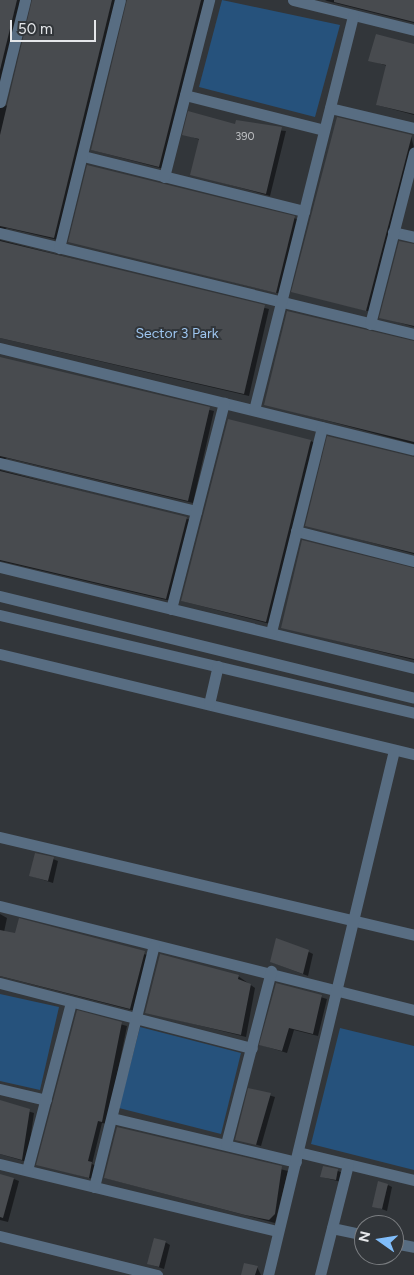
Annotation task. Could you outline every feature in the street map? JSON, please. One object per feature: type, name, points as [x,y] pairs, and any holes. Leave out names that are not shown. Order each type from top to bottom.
[{"type":"street","points":[[0,102],[25,0]]},
{"type":"street","points":[[59,248],[120,0]]},
{"type":"street","points":[[164,177],[209,0]]},
{"type":"street","points":[[294,0],[312,2],[414,30]]},
{"type":"street","points":[[254,410],[354,15]]},
{"type":"street","points":[[185,94],[324,130]]},
{"type":"street","points":[[330,108],[414,128]]},
{"type":"street","points":[[370,324],[414,153]]},
{"type":"street","points":[[83,156],[304,211]]},
{"type":"street","points":[[394,232],[414,237]]},
{"type":"street","points":[[0,233],[414,334]]},
{"type":"street","points":[[0,348],[414,450]]},
{"type":"street","points":[[171,609],[224,403]]},
{"type":"street","points":[[271,632],[322,427]]},
{"type":"street","points":[[0,463],[196,511]]},
{"type":"street","points":[[296,531],[414,561]]},
{"type":"street","points":[[0,568],[414,668]]},
{"type":"street","points":[[0,596],[414,698]]},
{"type":"street","points":[[0,615],[414,713]]},
{"type":"street","points":[[0,654],[414,754]]},
{"type":"street","points":[[209,704],[218,666]]},
{"type":"street","points":[[268,1275],[336,992],[351,920],[394,750]]},
{"type":"street","points":[[0,837],[160,871],[414,935]]},
{"type":"street","points":[[0,906],[154,945],[271,971],[336,992],[414,1010]]},
{"type":"street","points":[[94,1187],[154,945]]},
{"type":"street","points":[[226,1144],[271,971]]},
{"type":"street","points":[[0,983],[252,1048]]},
{"type":"street","points":[[27,1170],[71,1002]]},
{"type":"street","points":[[0,1089],[46,1100]]},
{"type":"street","points":[[112,1118],[226,1144],[348,1164],[414,1180]]},
{"type":"street","points":[[0,1164],[278,1232]]},
{"type":"street","points":[[320,1275],[348,1164]]},
{"type":"street","points":[[332,1228],[354,1234]]},
{"type":"street","points":[[0,1236],[157,1275]]},
{"type":"shaded area","points":[[222,0],[340,25],[315,117],[199,87]]},
{"type":"shaded area","points":[[0,994],[59,1007],[40,1090],[0,1081]]},
{"type":"shaded area","points":[[140,1027],[241,1053],[221,1134],[119,1108]]},
{"type":"shaded area","points":[[340,1028],[414,1046],[414,1170],[311,1144]]},
{"type":"building","points":[[0,0],[17,0],[0,70]]},
{"type":"building","points":[[32,0],[112,0],[54,238],[0,226],[0,135]]},
{"type":"building","points":[[127,0],[201,0],[159,167],[91,150]]},
{"type":"building","points":[[334,0],[414,0],[414,22],[334,2]]},
{"type":"building","points":[[376,34],[414,44],[414,114],[376,105],[386,65],[368,61]]},
{"type":"building","points":[[188,111],[235,124],[236,120],[282,127],[266,194],[190,175],[199,139],[182,135]]},
{"type":"building","points":[[337,117],[412,135],[366,311],[291,292]]},
{"type":"building","points":[[87,165],[295,216],[276,293],[68,242]]},
{"type":"building","name":"Sector 3 Park","points":[[0,241],[265,305],[244,394],[0,338]]},
{"type":"building","points":[[399,241],[414,244],[414,326],[379,318]]},
{"type":"building","points":[[287,311],[414,341],[414,442],[264,405]]},
{"type":"building","points":[[0,357],[210,407],[188,501],[0,456]]},
{"type":"building","points":[[228,419],[311,440],[266,622],[181,601]]},
{"type":"building","points":[[327,436],[414,457],[414,553],[305,526]]},
{"type":"building","points":[[0,471],[187,517],[166,599],[0,560]]},
{"type":"building","points":[[302,540],[414,568],[414,659],[281,628]]},
{"type":"building","points":[[35,853],[54,857],[48,881],[29,876]]},
{"type":"building","points":[[19,918],[145,951],[130,1009],[0,976],[0,930],[15,933]]},
{"type":"building","points":[[276,938],[309,950],[303,974],[270,962]]},
{"type":"building","points":[[160,954],[239,975],[238,979],[251,984],[241,1035],[145,1013]]},
{"type":"building","points":[[276,983],[322,995],[313,1034],[289,1028],[282,1051],[259,1045]]},
{"type":"building","points":[[77,1010],[122,1022],[102,1122],[98,1121],[88,1161],[92,1162],[89,1178],[36,1165]]},
{"type":"building","points":[[248,1088],[271,1093],[256,1145],[235,1140]]},
{"type":"building","points":[[0,1100],[30,1109],[22,1160],[0,1154]]},
{"type":"building","points":[[117,1127],[282,1166],[275,1214],[269,1220],[245,1215],[104,1178]]},
{"type":"building","points":[[323,1166],[338,1169],[336,1180],[320,1177]]},
{"type":"building","points":[[0,1174],[14,1178],[3,1218],[0,1217]]},
{"type":"building","points":[[378,1181],[388,1184],[382,1209],[372,1207]]},
{"type":"building","points":[[154,1238],[166,1241],[159,1267],[147,1264]]},
{"type":"building","points":[[244,1263],[258,1266],[255,1275],[241,1275]]}]
